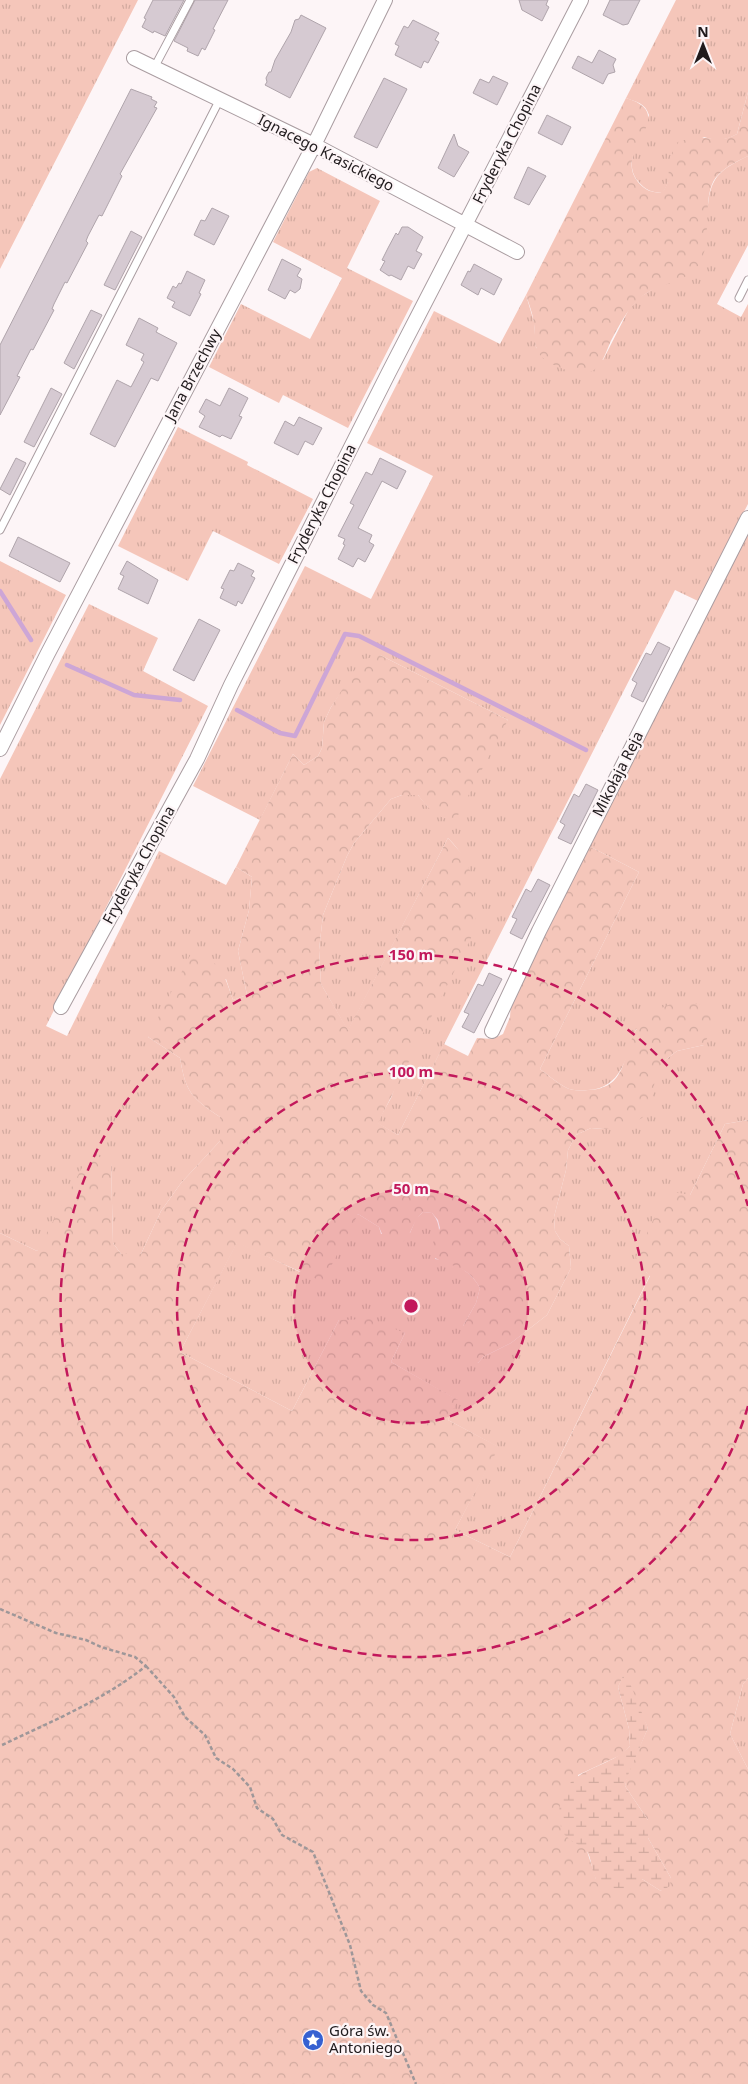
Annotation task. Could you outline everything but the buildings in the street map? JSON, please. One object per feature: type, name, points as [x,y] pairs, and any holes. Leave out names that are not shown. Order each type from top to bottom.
[{"type":"street","name":"Jana Brzechwy","points":[[0,749],[51,646],[314,145],[385,0]]},
{"type":"street","name":"Fryderyka Chopina","points":[[61,1006],[198,759],[231,685],[269,608],[581,0]]},
{"type":"street","name":"Ignacego Krasickiego","points":[[134,58],[314,145],[517,252]]},
{"type":"street","name":"Mikołaja Reja","points":[[492,1031],[539,931],[748,518]]},
{"type":"lane","points":[[154,68],[190,0]]},
{"type":"lane","points":[[0,530],[220,99]]},
{"type":"lane","points":[[739,298],[748,280]]},
{"type":"path","points":[[0,1609],[56,1633],[86,1640],[101,1647],[135,1657],[146,1666],[174,1697],[185,1717],[205,1735],[216,1758],[233,1769],[250,1787],[256,1808],[273,1819],[282,1834],[313,1852],[350,1945],[361,1991],[373,2005],[386,2013],[416,2084]]},
{"type":"path","points":[[0,1746],[75,1710],[125,1682],[146,1666]]},
{"type":"green space","points":[[0,0],[138,0],[0,269]]},
{"type":"green space","points":[[676,0],[748,0],[748,92],[737,134],[721,140],[704,137],[671,155],[669,180],[662,193],[646,188],[638,181],[634,174],[632,157],[634,149],[649,115],[643,105],[626,98]]},
{"type":"green space","points":[[748,92],[748,156],[719,174],[713,182],[708,203],[704,251],[701,261],[695,269],[680,279],[645,294],[634,304],[621,322],[600,364],[594,370],[582,373],[573,372],[546,360],[537,351],[531,309],[526,295],[626,98],[641,105],[648,114],[647,124],[633,158],[632,170],[638,182],[645,189],[661,193],[667,185],[671,155],[679,141],[699,138],[725,139],[737,134]]},
{"type":"green space","points":[[748,156],[748,245],[717,304],[741,317],[748,304],[748,504],[698,601],[675,590],[398,1135],[377,1123],[391,1098],[471,885],[467,865],[457,848],[448,838],[348,1031],[321,984],[319,950],[323,915],[354,843],[391,799],[402,795],[418,795],[428,807],[508,720],[380,655],[340,694],[331,707],[324,722],[322,748],[318,756],[304,765],[293,754],[260,820],[193,786],[305,566],[371,599],[433,476],[367,443],[434,311],[500,344],[526,295],[534,322],[536,348],[603,360],[629,309],[640,297],[658,286],[708,205],[712,187],[719,174]]},
{"type":"green space","points":[[317,168],[380,201],[347,268],[413,301],[348,428],[283,395],[279,403],[209,367],[241,304],[310,339],[342,278],[273,242],[309,172]]},
{"type":"green space","points":[[178,427],[248,462],[247,465],[313,499],[279,564],[213,531],[188,581],[118,546]]},
{"type":"green space","points":[[748,533],[748,1120],[725,1124],[690,1195],[646,1272],[650,1275],[510,1557],[455,1530],[498,1447],[448,1420],[457,1400],[391,1362],[405,1333],[339,1320],[292,1411],[180,1352],[237,1242],[300,1272],[358,1214],[379,1227],[381,1234],[410,1233],[416,1219],[423,1212],[432,1213],[436,1218],[439,1229],[439,1241],[435,1259],[449,1262],[461,1268],[472,1277],[480,1288],[476,1303],[463,1326],[478,1363],[483,1357],[511,1343],[547,1315],[571,1268],[569,1246],[560,1239],[555,1231],[554,1217],[566,1170],[568,1150],[576,1135],[591,1128],[603,1129],[664,1061],[677,1051],[704,1045],[636,1029],[626,1060],[615,1077],[608,1084],[588,1090],[568,1088],[540,1069],[639,872],[589,846]]},
{"type":"green space","points":[[0,561],[66,595],[0,725]]},
{"type":"green space","points":[[89,604],[158,638],[143,671],[208,706],[46,1026],[67,1036],[159,851],[226,885],[236,867],[252,877],[249,910],[238,951],[247,995],[233,1000],[226,979],[148,1037],[180,1058],[185,1079],[191,1093],[220,1117],[220,1141],[181,1183],[161,1211],[141,1254],[121,1254],[113,1243],[111,1163],[37,1251],[0,1233],[0,779]]},
{"type":"green space","points":[[380,655],[508,720],[455,821],[443,818],[434,812],[418,795],[402,795],[391,799],[354,843],[323,915],[319,950],[321,984],[348,1030],[448,838],[463,855],[470,871],[476,917],[472,936],[378,1123],[398,1135],[444,1044],[468,1056],[477,1038],[493,1039],[503,1034],[510,1017],[511,1003],[589,846],[639,872],[540,1069],[558,1083],[570,1089],[582,1091],[601,1088],[610,1084],[617,1077],[638,1026],[654,1012],[670,1004],[681,1003],[702,1005],[718,1015],[704,1045],[677,1051],[664,1061],[656,1072],[651,1106],[642,1118],[627,1126],[603,1129],[591,1128],[576,1135],[568,1150],[566,1170],[554,1217],[555,1231],[560,1239],[569,1246],[571,1268],[547,1315],[511,1343],[483,1357],[478,1363],[466,1356],[461,1348],[463,1326],[476,1303],[480,1288],[468,1273],[428,1253],[440,1228],[438,1220],[432,1213],[423,1212],[418,1217],[405,1240],[394,1244],[386,1243],[379,1227],[358,1214],[323,1282],[237,1243],[180,1352],[292,1411],[339,1320],[370,1319],[405,1333],[391,1362],[458,1400],[448,1420],[499,1447],[455,1530],[510,1557],[650,1276],[638,1264],[636,1257],[662,1201],[675,1193],[690,1195],[725,1124],[748,1120],[748,1678],[743,1684],[730,1734],[748,1769],[748,2084],[0,2084],[0,1233],[37,1251],[90,1153],[111,1162],[113,1243],[121,1254],[141,1254],[161,1211],[181,1183],[220,1141],[220,1117],[191,1093],[185,1079],[180,1058],[148,1037],[194,948],[210,959],[224,975],[233,1000],[247,995],[238,951],[249,910],[252,877],[236,867],[293,754],[304,765],[318,756],[322,748],[324,722],[331,707],[362,660]],"holes":[[[623,1677],[648,1728],[627,1775],[625,1786],[648,1820],[648,1838],[671,1878],[661,1891],[642,1879],[596,1879],[587,1851],[578,1775],[623,1754],[630,1746],[629,1729],[618,1687]]]},
{"type":"green space","points":[[623,1676],[631,1686],[648,1728],[625,1786],[648,1820],[648,1838],[671,1878],[670,1886],[661,1891],[642,1879],[632,1887],[619,1891],[606,1888],[600,1884],[594,1876],[588,1853],[584,1848],[567,1837],[560,1823],[560,1804],[568,1785],[584,1772],[613,1759],[630,1746],[629,1729],[618,1687]]},
{"type":"green space","points":[[748,1678],[748,1769],[730,1734],[743,1684]]},
{"type":"waterway","points":[[0,591],[31,640]]},
{"type":"waterway","points":[[237,710],[280,733],[295,736],[345,634],[359,636],[586,750]]},
{"type":"waterway","points":[[67,665],[134,695],[180,700]]},
{"type":"place","name":"Góra św. Antoniego","points":[[313,2040]]}]
